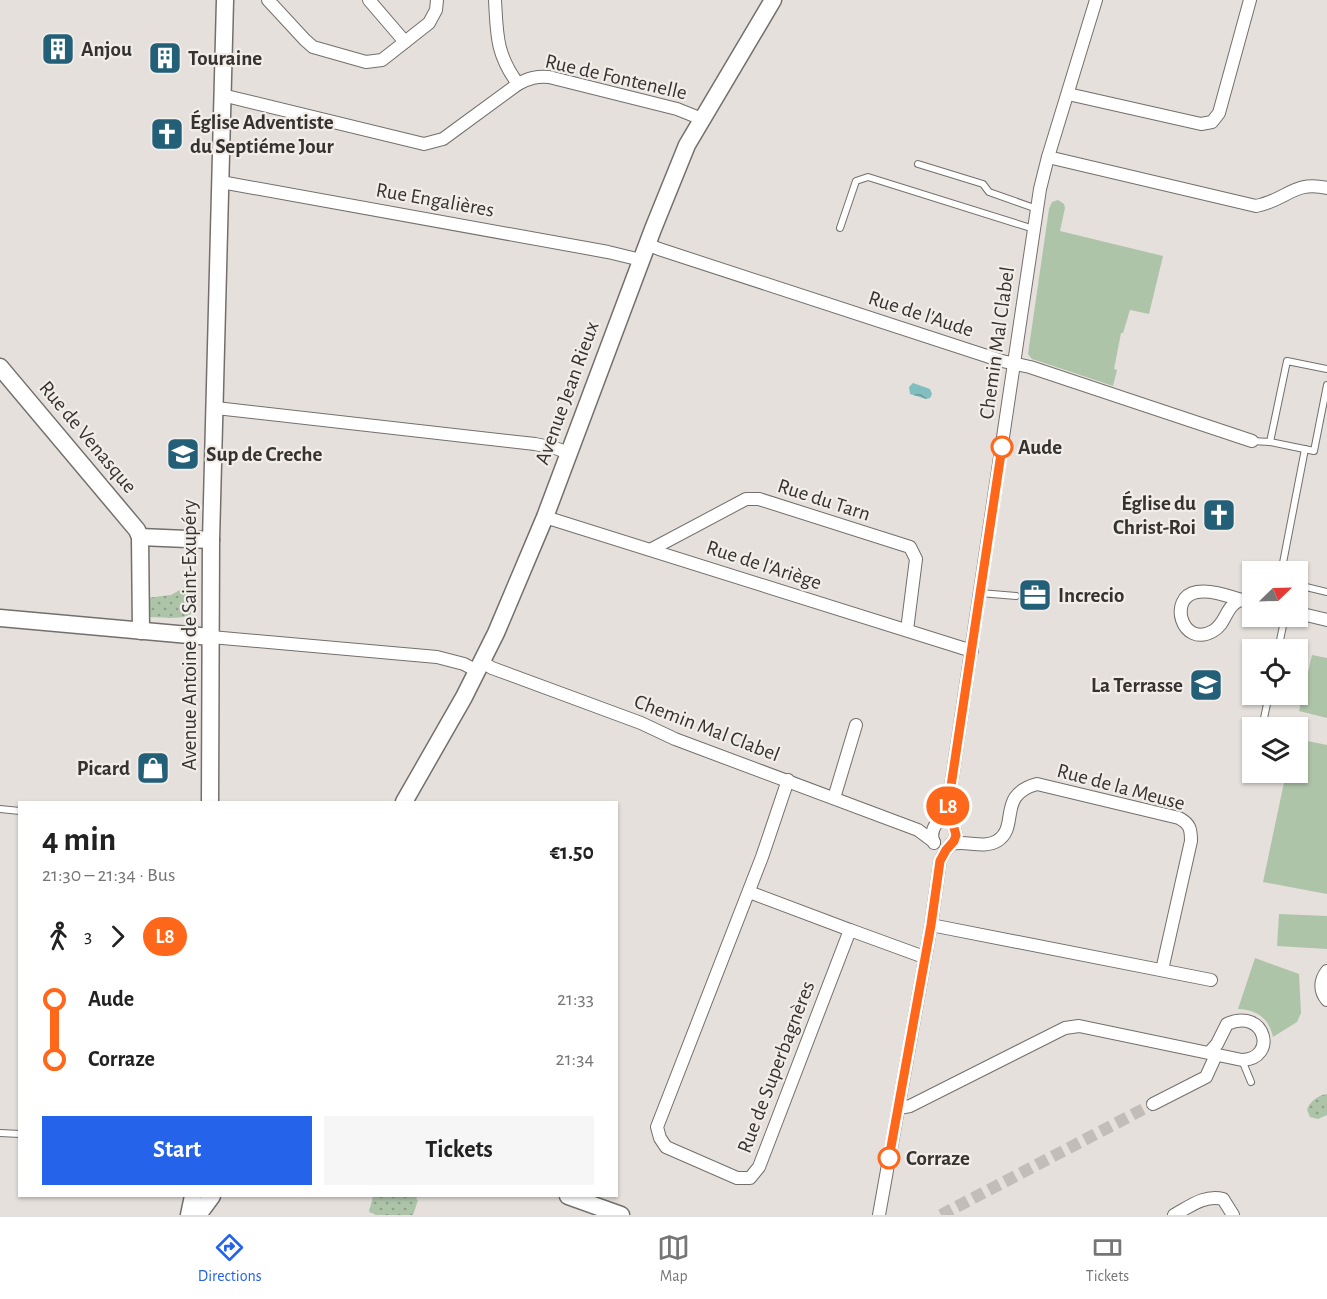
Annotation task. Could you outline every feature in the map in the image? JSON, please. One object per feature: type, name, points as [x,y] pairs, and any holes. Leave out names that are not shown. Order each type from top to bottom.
[{"type":"main road","name":"Avenue Antoine de Saint-Exupéry","points":[[210,801],[211,540],[225,0]]},
{"type":"main road","name":"Avenue Jean Rieux","points":[[405,801],[496,633],[545,517],[647,244],[687,145],[773,0]]},
{"type":"main road","name":"Rue de Venasque","points":[[0,367],[134,526],[140,537]]},
{"type":"main road","points":[[141,631],[140,537],[211,540]]},
{"type":"main road","points":[[0,618],[211,637]]},
{"type":"main road","points":[[189,1215],[194,1197]]},
{"type":"main road","points":[[198,1215],[211,1197]]},
{"type":"main road","points":[[571,1197],[621,1215]]},
{"type":"street","points":[[268,0],[305,40],[322,51],[366,62],[382,60],[429,23],[436,10],[437,0]]},
{"type":"street","points":[[369,0],[405,42]]},
{"type":"street","points":[[495,0],[498,44],[509,72],[518,84]]},
{"type":"street","name":"Chemin Mal Clabel","points":[[954,828],[948,806],[1037,209],[1048,157],[1096,0]]},
{"type":"street","points":[[1068,94],[1201,124],[1212,122],[1219,113],[1250,0]]},
{"type":"street","name":"Rue de Fontenelle","points":[[222,94],[424,144],[443,139],[518,84],[537,76],[677,109],[702,119]]},
{"type":"street","points":[[1048,157],[1256,206],[1271,203],[1302,186],[1313,184],[1327,188]]},
{"type":"street","name":"Rue Engalières","points":[[221,182],[608,252],[641,260]]},
{"type":"street","name":"Rue de l'Aude","points":[[647,244],[1252,441]]},
{"type":"street","points":[[216,408],[535,444],[569,453]]},
{"type":"street","name":"Rue du Tarn","points":[[652,549],[746,500],[759,499],[910,548],[916,559],[907,630]]},
{"type":"street","name":"Rue de l'Ariège","points":[[545,517],[972,651]]},
{"type":"street","points":[[1197,592],[1209,592],[1246,601],[1227,610],[1221,625],[1205,634],[1189,631],[1180,615],[1185,599],[1197,592]]},
{"type":"street","points":[[1308,615],[1327,620]]},
{"type":"street","name":"Chemin Mal Clabel","points":[[211,637],[437,657],[492,668],[918,830],[934,842]]},
{"type":"street","points":[[834,798],[856,725]]},
{"type":"street","name":"Rue de Superbagnères","points":[[788,780],[748,892],[657,1127],[666,1147],[737,1178],[750,1178],[759,1167],[850,930]]},
{"type":"street","name":"Rue de la Meuse","points":[[950,845],[967,842],[981,845],[999,840],[1006,833],[1012,802],[1017,793],[1025,787],[1036,784],[1179,818],[1186,822],[1191,829],[1191,841],[1162,970]]},
{"type":"street","name":"Chemin Mal Clabel","points":[[935,825],[948,806]]},
{"type":"street","points":[[918,830],[943,822],[949,823],[967,842]]},
{"type":"street","points":[[935,825],[931,835],[940,861]]},
{"type":"street","points":[[879,1215],[931,925],[940,861],[956,835],[954,828]]},
{"type":"street","points":[[934,842],[944,847],[950,845]]},
{"type":"street","points":[[748,892],[924,957]]},
{"type":"street","points":[[931,925],[1211,980]]},
{"type":"street","points":[[1327,971],[1321,986],[1323,996],[1327,1000]]},
{"type":"street","points":[[899,1108],[910,1106],[1065,1028],[1079,1026],[1212,1054],[1249,1060],[1258,1055],[1263,1046],[1263,1035],[1258,1026],[1248,1020],[1237,1019],[1227,1024],[1212,1054],[1206,1077],[1153,1104]]},
{"type":"street","points":[[1180,1214],[1204,1199],[1215,1197],[1223,1199],[1233,1215]]},
{"type":"lane","points":[[918,164],[983,184],[989,192],[1037,209]]},
{"type":"lane","points":[[840,228],[856,181],[868,177],[1034,229]]},
{"type":"lane","points":[[1270,442],[1287,361],[1327,369]]},
{"type":"lane","points":[[1252,441],[1270,442],[1314,451],[1327,385]]},
{"type":"lane","points":[[1283,561],[1305,449]]},
{"type":"lane","points":[[1308,587],[1327,592]]},
{"type":"lane","points":[[980,593],[1016,596]]},
{"type":"lane","points":[[0,809],[18,811]]},
{"type":"lane","points":[[1242,1060],[1251,1082]]},
{"type":"lane","points":[[0,1133],[18,1134]]},
{"type":"green space","points":[[1058,200],[1064,204],[1065,208],[1060,231],[1163,256],[1149,314],[1130,310],[1123,333],[1121,333],[1113,386],[1032,359],[1028,354],[1049,209],[1052,202]]},
{"type":"green space","points":[[188,585],[194,588],[194,607],[190,615],[178,618],[146,617],[146,598],[171,595]]},
{"type":"green space","points":[[1312,655],[1327,658],[1327,718],[1299,711],[1300,705],[1308,705],[1308,672]]},
{"type":"green space","points":[[1308,741],[1327,745],[1327,894],[1263,882],[1284,783],[1308,783]]},
{"type":"green space","points":[[1279,914],[1327,916],[1327,949],[1277,946]]},
{"type":"green space","points":[[1255,958],[1299,974],[1301,1013],[1297,1022],[1273,1037],[1269,1025],[1261,1016],[1251,1011],[1238,1009]]},
{"type":"green space","points":[[1327,1094],[1327,1115],[1318,1119],[1310,1117],[1307,1110],[1310,1104],[1317,1097]]},
{"type":"green space","points":[[373,1197],[417,1197],[418,1200],[413,1215],[377,1215],[369,1212]]},
{"type":"water","points":[[913,383],[930,389],[932,394],[930,398],[910,394],[909,387]]},
{"type":"tunnel","points":[[941,1215],[1153,1104]]},
{"type":"bus line","name":"L8","points":[[889,1158],[931,925],[940,861],[956,835],[948,806],[1002,447]]},
{"type":"place","name":"Anjou","points":[[58,49]]},
{"type":"place","name":"Touraine","points":[[165,58]]},
{"type":"place","name":"Église Adventiste du Septiéme Jour","points":[[167,134]]},
{"type":"place","name":"Aude","points":[[1002,447]]},
{"type":"place","name":"Sup de Creche","points":[[183,454]]},
{"type":"place","name":"Église du Christ-Roi","points":[[1219,515]]},
{"type":"place","name":"Increcio","points":[[1035,595]]},
{"type":"place","name":"La Terrasse","points":[[1206,685]]},
{"type":"place","name":"Picard","points":[[153,768]]},
{"type":"place","name":"Corraze","points":[[889,1158]]}]
